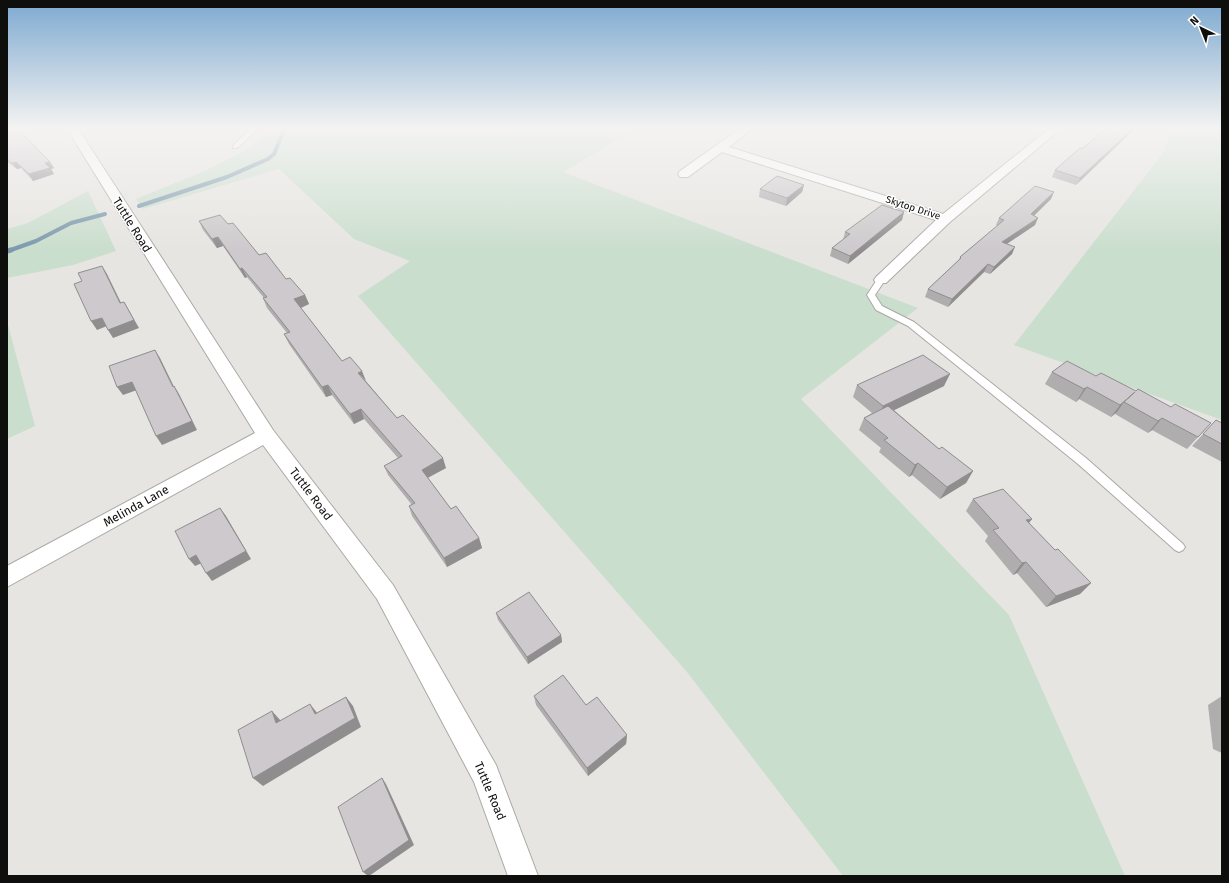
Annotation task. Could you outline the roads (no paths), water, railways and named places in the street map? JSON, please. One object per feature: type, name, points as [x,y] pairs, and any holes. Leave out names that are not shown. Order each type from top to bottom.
[{"type":"street","name":"Tuttle Road","points":[[97,168],[266,435],[385,592],[486,775],[523,876]]},
{"type":"street","points":[[684,174],[692,168]]},
{"type":"street","name":"Skytop Drive","points":[[785,168],[945,219]]},
{"type":"street","points":[[881,280],[945,219],[1007,168]]},
{"type":"street","name":"Melinda Lane","points":[[7,577],[266,435]]},
{"type":"lane","points":[[881,280],[871,295],[879,308],[911,324],[993,389],[1082,461],[1179,547]]},
{"type":"waterway","points":[[139,206],[227,177],[247,168]]},
{"type":"waterway","points":[[10,250],[36,241],[71,223],[105,214]]}]
